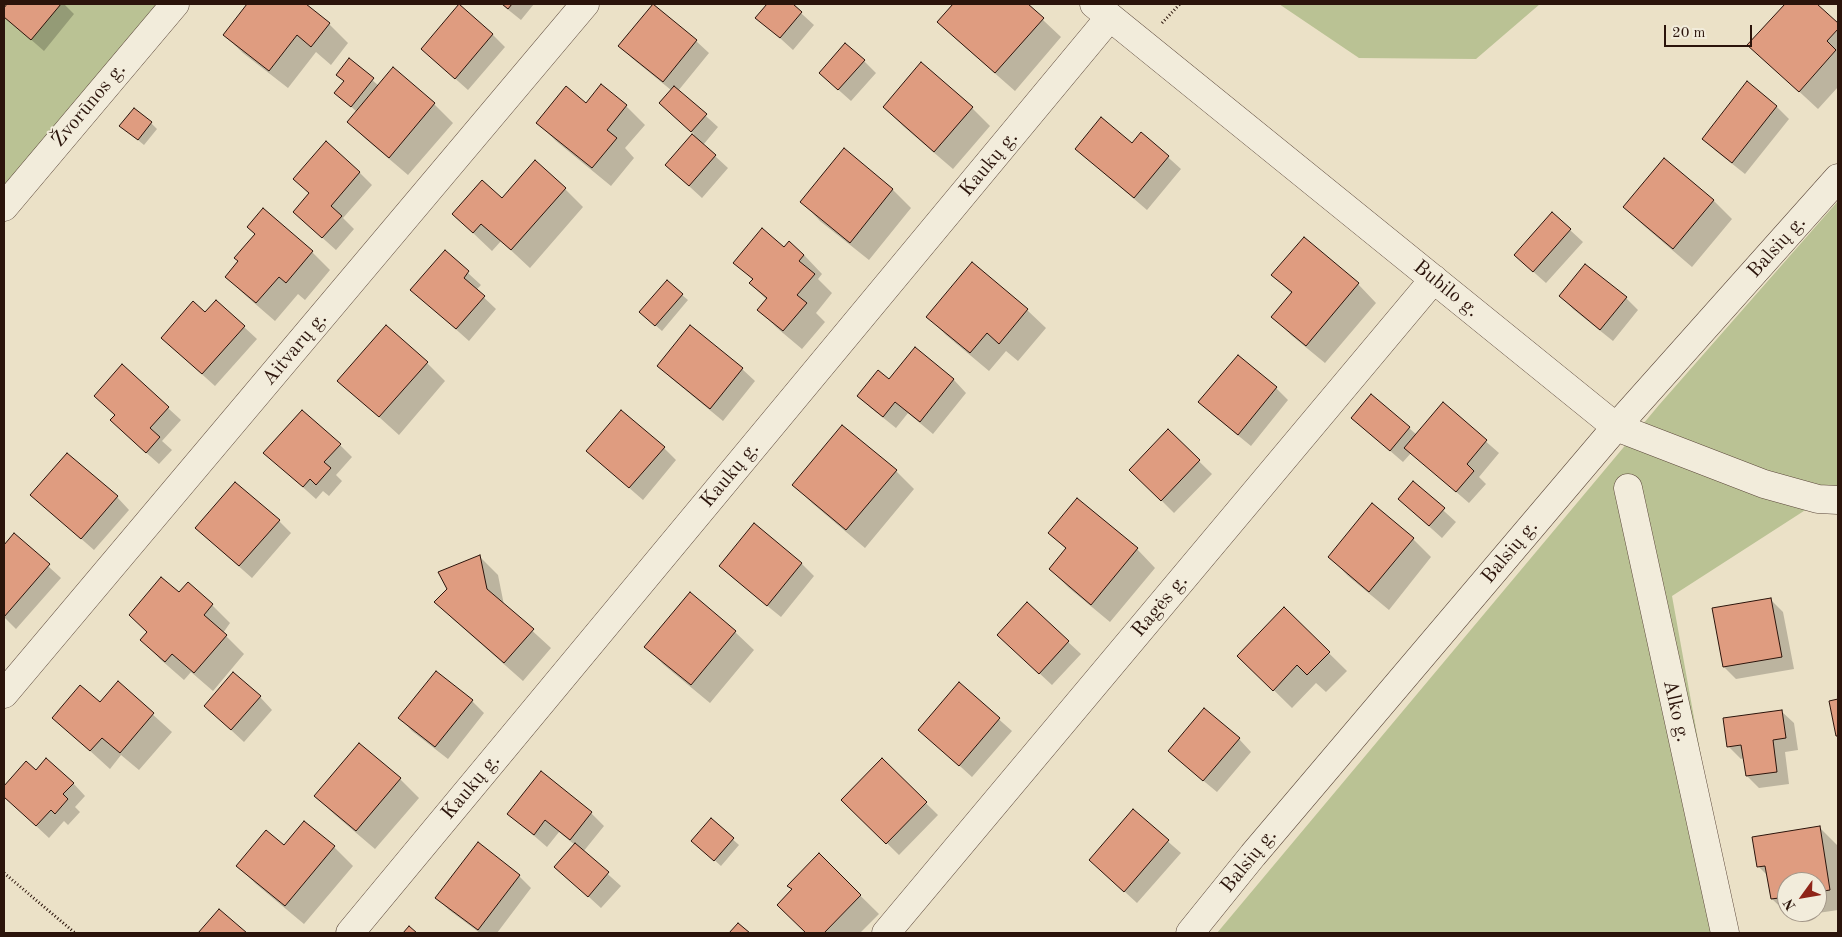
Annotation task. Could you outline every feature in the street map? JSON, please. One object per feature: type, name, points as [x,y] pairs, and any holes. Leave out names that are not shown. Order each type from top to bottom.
[{"type":"street","name":"Žvorūnos g.","points":[[4,207],[175,4]]},
{"type":"street","name":"Aitvarų g.","points":[[4,694],[585,4]]},
{"type":"street","name":"Bubilo g.","points":[[1102,10],[1616,427],[1764,484],[1818,499],[1838,500]]},
{"type":"street","name":"Kaukų g.","points":[[350,933],[1102,10]]},
{"type":"street","name":"Balsių g.","points":[[1190,933],[1253,855],[1616,427],[1838,178]]},
{"type":"street","name":"Ragės g.","points":[[886,933],[1434,279]]},
{"type":"street","name":"Alko g.","points":[[1628,488],[1725,933]]},
{"type":"path","points":[[4,873],[75,933]]},
{"type":"green space","points":[[4,4],[159,4],[4,188]]},
{"type":"green space","points":[[1279,4],[1540,4],[1476,59],[1359,58]]},
{"type":"green space","points":[[1838,201],[1838,489],[1672,596],[1733,933],[1217,933],[1659,405]]},
{"type":"building","points":[[7,4],[61,4],[31,40],[4,17],[4,8]]},
{"type":"building","points":[[247,4],[306,4],[330,23],[311,47],[297,35],[269,71],[223,35]]},
{"type":"building","points":[[459,4],[493,34],[455,79],[421,49]]},
{"type":"building","points":[[502,4],[512,4],[508,9]]},
{"type":"building","points":[[653,4],[697,40],[663,82],[618,46]]},
{"type":"building","points":[[767,4],[793,4],[802,12],[780,38],[755,18]]},
{"type":"building","points":[[953,4],[1028,4],[1044,18],[995,73],[937,22]]},
{"type":"building","points":[[1785,4],[1817,4],[1838,23],[1838,29],[1827,41],[1836,50],[1799,92],[1747,45]]},
{"type":"building","points":[[845,43],[865,60],[838,90],[819,73]]},
{"type":"building","points":[[349,58],[374,78],[351,107],[334,93],[344,81],[336,75]]},
{"type":"building","points":[[921,62],[973,107],[934,152],[883,107]]},
{"type":"building","points":[[393,67],[435,103],[389,158],[347,122]]},
{"type":"building","points":[[1747,81],[1777,106],[1732,163],[1702,139]]},
{"type":"building","points":[[601,84],[627,105],[607,130],[617,138],[592,168],[536,123],[566,86],[586,103]]},
{"type":"building","points":[[674,86],[707,114],[691,132],[659,103]]},
{"type":"building","points":[[134,108],[152,122],[138,140],[119,126]]},
{"type":"building","points":[[1101,117],[1132,143],[1141,132],[1169,156],[1134,198],[1075,149]]},
{"type":"building","points":[[692,134],[716,155],[689,186],[665,165]]},
{"type":"building","points":[[326,141],[360,172],[331,206],[342,216],[322,238],[293,212],[309,193],[293,179]]},
{"type":"building","points":[[844,148],[893,189],[850,243],[800,202]]},
{"type":"building","points":[[1664,158],[1714,200],[1673,249],[1623,207]]},
{"type":"building","points":[[535,160],[566,188],[511,250],[481,224],[473,233],[452,214],[482,180],[502,198]]},
{"type":"building","points":[[263,208],[313,251],[286,283],[279,277],[256,303],[225,277],[238,261],[234,258],[255,234],[247,227]]},
{"type":"building","points":[[1552,212],[1571,229],[1533,272],[1514,255]]},
{"type":"building","points":[[762,228],[784,247],[789,241],[804,255],[799,261],[815,274],[797,295],[807,303],[783,331],[757,310],[767,298],[749,283],[753,279],[733,263]]},
{"type":"building","points":[[1304,237],[1359,283],[1306,346],[1271,317],[1292,292],[1271,275]]},
{"type":"building","points":[[445,250],[469,271],[464,278],[485,296],[456,329],[410,290]]},
{"type":"building","points":[[972,262],[1028,309],[999,344],[987,333],[970,353],[926,317]]},
{"type":"building","points":[[1585,264],[1627,297],[1600,330],[1559,296]]},
{"type":"building","points":[[667,280],[683,294],[655,326],[639,312]]},
{"type":"building","points":[[216,300],[245,326],[202,374],[161,338],[193,301],[205,312]]},
{"type":"building","points":[[386,325],[428,362],[379,417],[337,381]]},
{"type":"building","points":[[690,325],[743,368],[710,409],[657,366]]},
{"type":"building","points":[[915,347],[954,379],[920,422],[895,402],[883,417],[857,396],[878,370],[889,379]]},
{"type":"building","points":[[1238,355],[1277,387],[1238,435],[1198,402]]},
{"type":"building","points":[[122,364],[169,407],[150,428],[160,437],[146,453],[110,420],[115,415],[94,396]]},
{"type":"building","points":[[1371,394],[1410,427],[1390,451],[1351,418]]},
{"type":"building","points":[[1443,402],[1487,440],[1467,464],[1474,471],[1456,492],[1404,448]]},
{"type":"building","points":[[302,410],[341,444],[324,462],[331,468],[316,485],[310,479],[303,487],[263,453]]},
{"type":"building","points":[[621,410],[665,447],[629,488],[586,451]]},
{"type":"building","points":[[842,425],[897,470],[846,530],[792,485]]},
{"type":"building","points":[[1168,429],[1200,460],[1161,501],[1129,470]]},
{"type":"building","points":[[67,453],[118,496],[81,539],[30,495]]},
{"type":"building","points":[[1413,481],[1445,508],[1429,526],[1398,499]]},
{"type":"building","points":[[235,482],[280,520],[239,566],[195,528]]},
{"type":"building","points":[[1077,498],[1138,548],[1091,605],[1049,569],[1066,548],[1048,533]]},
{"type":"building","points":[[1372,503],[1414,538],[1369,592],[1328,557]]},
{"type":"building","points":[[754,523],[802,563],[767,606],[719,566]]},
{"type":"building","points":[[14,533],[50,564],[4,617],[4,545]]},
{"type":"building","points":[[480,555],[487,589],[534,629],[504,663],[434,602],[447,589],[438,572]]},
{"type":"building","points":[[161,577],[179,592],[188,582],[213,604],[204,615],[227,635],[194,673],[172,654],[165,662],[140,640],[147,632],[129,615]]},
{"type":"building","points":[[690,592],[736,631],[691,685],[644,647]]},
{"type":"building","points":[[1771,598],[1782,657],[1723,667],[1712,608]]},
{"type":"building","points":[[1027,602],[1069,641],[1039,674],[997,635]]},
{"type":"building","points":[[1284,607],[1330,652],[1307,675],[1297,665],[1273,691],[1237,656]]},
{"type":"building","points":[[436,671],[473,700],[435,747],[398,718]]},
{"type":"building","points":[[233,672],[261,696],[231,730],[204,706]]},
{"type":"building","points":[[118,681],[154,713],[120,753],[102,738],[90,751],[52,718],[80,685],[100,702]]},
{"type":"building","points":[[959,682],[1000,718],[959,766],[918,730]]},
{"type":"building","points":[[1838,699],[1838,736],[1836,736],[1829,701]]},
{"type":"building","points":[[1204,708],[1240,738],[1203,781],[1168,751]]},
{"type":"building","points":[[1782,710],[1786,738],[1773,740],[1777,772],[1746,776],[1741,745],[1727,747],[1723,718]]},
{"type":"building","points":[[359,743],[401,778],[356,831],[314,796]]},
{"type":"building","points":[[46,758],[74,783],[63,794],[68,799],[55,814],[51,810],[36,826],[4,797],[4,786],[26,761],[36,770]]},
{"type":"building","points":[[882,758],[927,802],[886,844],[841,800]]},
{"type":"building","points":[[541,771],[592,812],[570,840],[545,820],[534,835],[507,814]]},
{"type":"building","points":[[1133,809],[1169,840],[1124,892],[1089,860]]},
{"type":"building","points":[[711,818],[734,838],[714,861],[691,841]]},
{"type":"building","points":[[304,821],[335,846],[285,906],[236,866],[266,830],[284,845]]},
{"type":"building","points":[[1820,826],[1830,890],[1827,890],[1827,872],[1777,872],[1777,898],[1771,899],[1765,866],[1757,867],[1752,837]]},
{"type":"building","points":[[478,842],[520,875],[478,930],[435,898]]},
{"type":"building","points":[[575,843],[609,872],[588,897],[554,867]]},
{"type":"building","points":[[819,853],[861,895],[824,933],[806,933],[777,905],[792,889],[787,886]]},
{"type":"building","points":[[219,909],[247,933],[198,933]]},
{"type":"building","points":[[738,923],[750,933],[729,933]]},
{"type":"building","points":[[409,926],[417,933],[403,933]]}]
